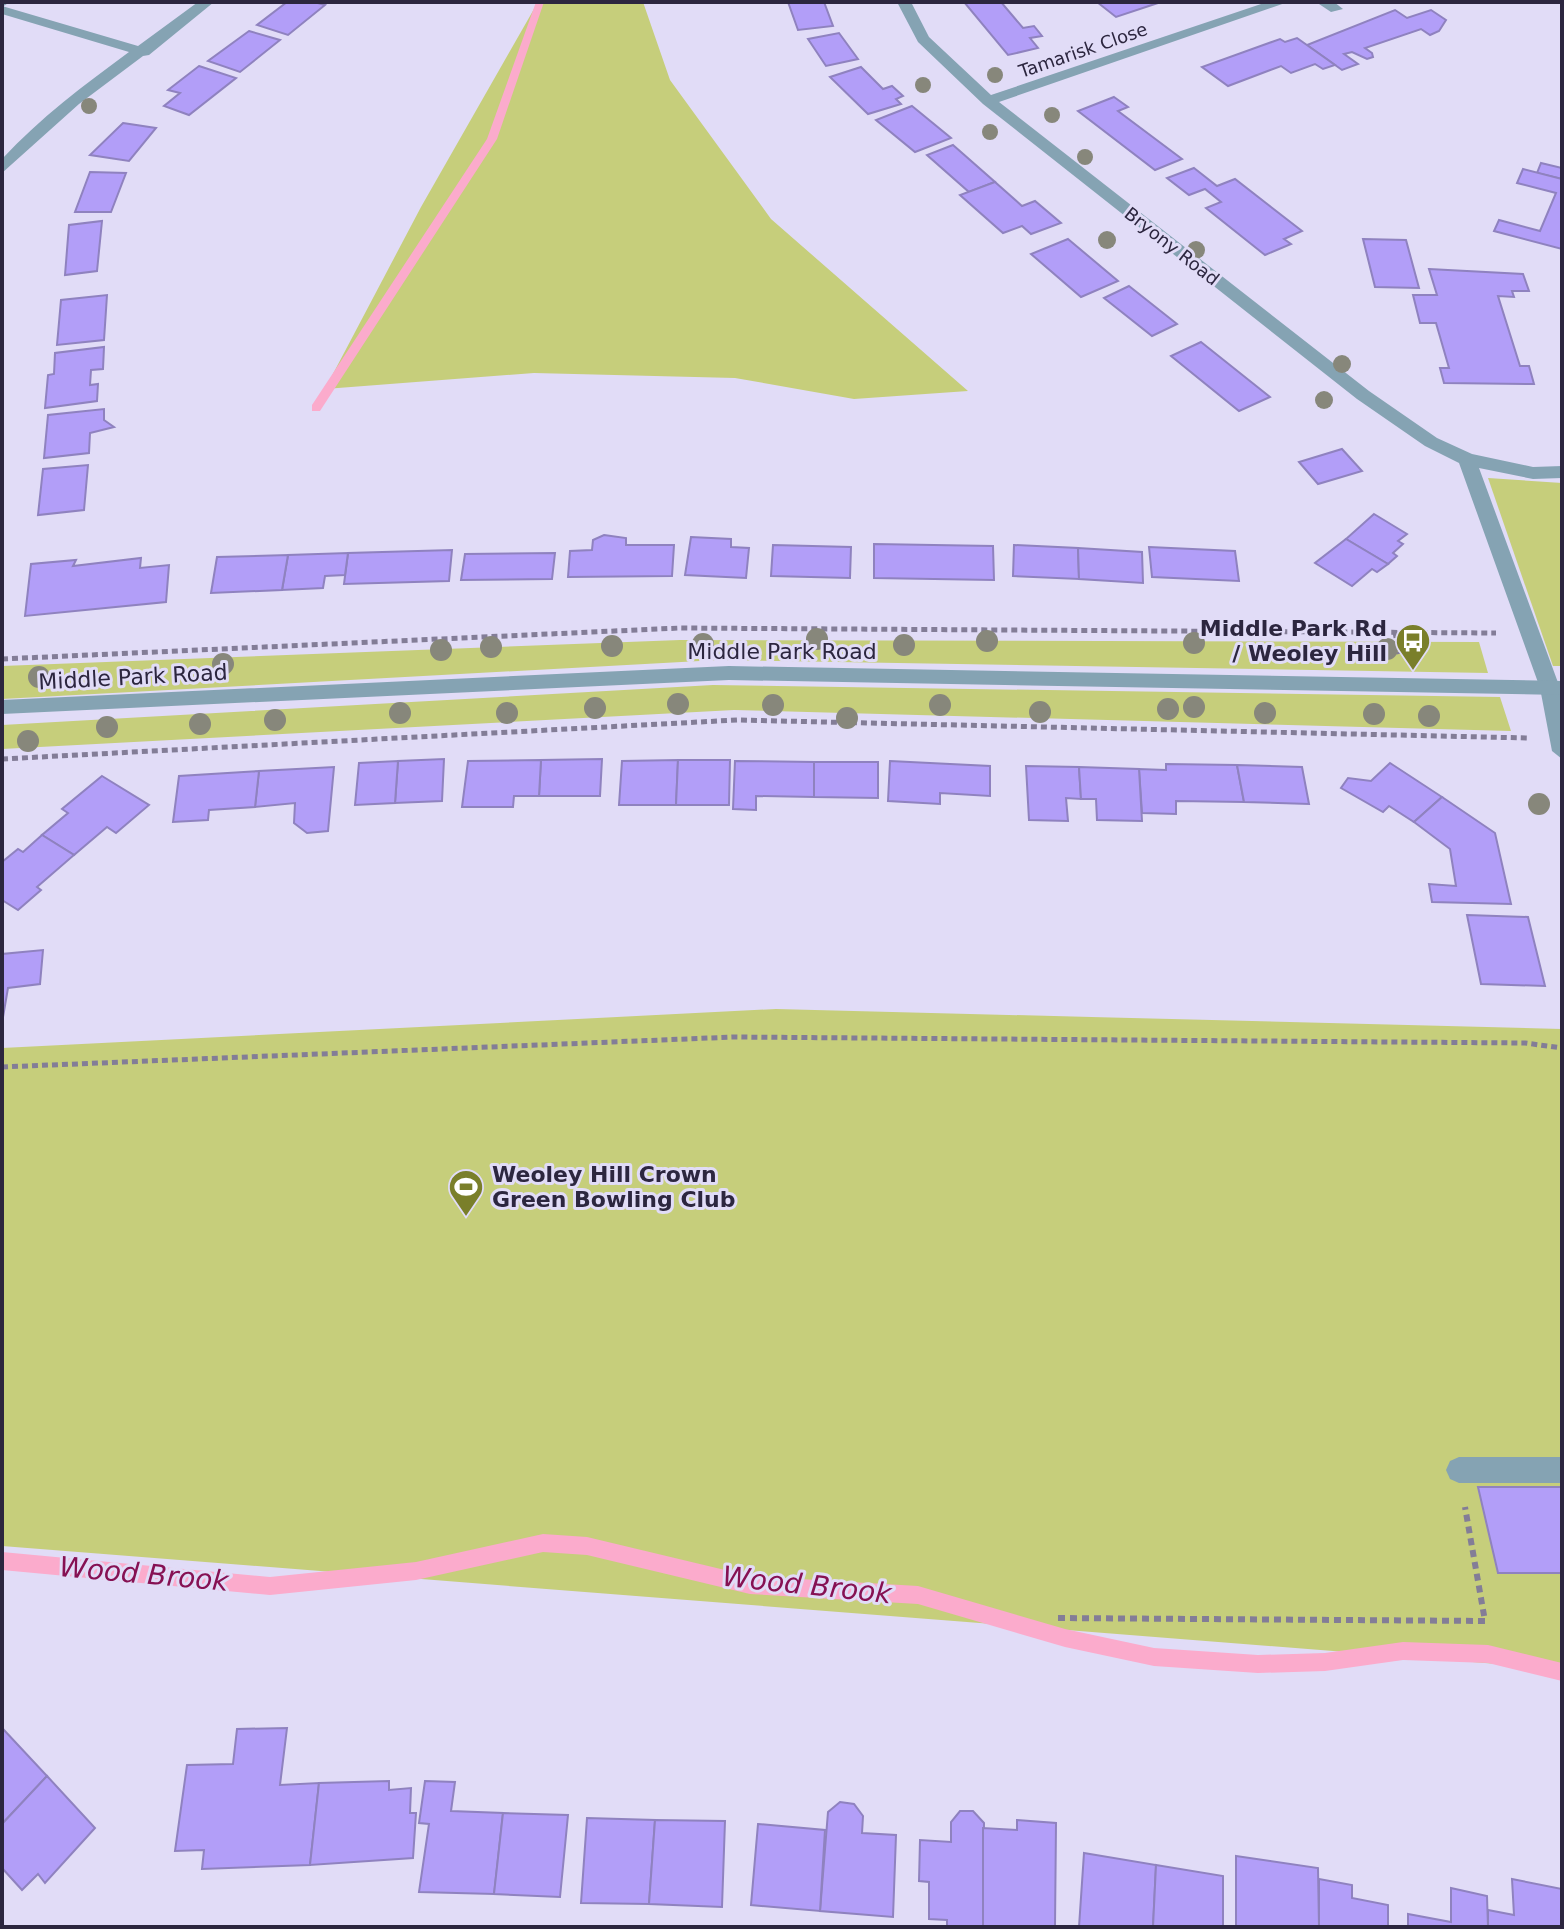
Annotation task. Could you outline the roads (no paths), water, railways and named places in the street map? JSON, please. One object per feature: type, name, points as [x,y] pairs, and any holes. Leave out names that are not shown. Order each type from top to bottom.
[{"type":"street","points":[[2,168],[58,114],[207,2]]},
{"type":"street","name":"Bryony Road","points":[[904,2],[923,39],[988,101],[1363,395],[1431,442],[1467,459],[1533,473],[1562,472]]},
{"type":"street","name":"Tamarisk Close","points":[[988,101],[1281,2]]},
{"type":"street","points":[[2,10],[144,52]]},
{"type":"street","points":[[1467,459],[1528,634],[1556,688],[1560,745]]},
{"type":"street","name":"Middle Park Road","points":[[2,707],[729,673],[1556,688]]},
{"type":"street","points":[[1459,1470],[1562,1470]]},
{"type":"waterway","points":[[316,408],[492,139],[540,2]]},
{"type":"waterway","name":"Wood Brook","points":[[2,1561],[270,1586],[416,1571],[543,1543],[587,1546],[750,1585],[918,1595],[1065,1638],[1154,1657],[1258,1664],[1325,1662],[1403,1651],[1488,1654],[1562,1672]]},
{"type":"place","name":"Middle Park Rd / Weoley Hill","points":[[1413,672]]},
{"type":"place","name":"Weoley Hill Crown Green Bowling Club","points":[[466,1218]]}]
